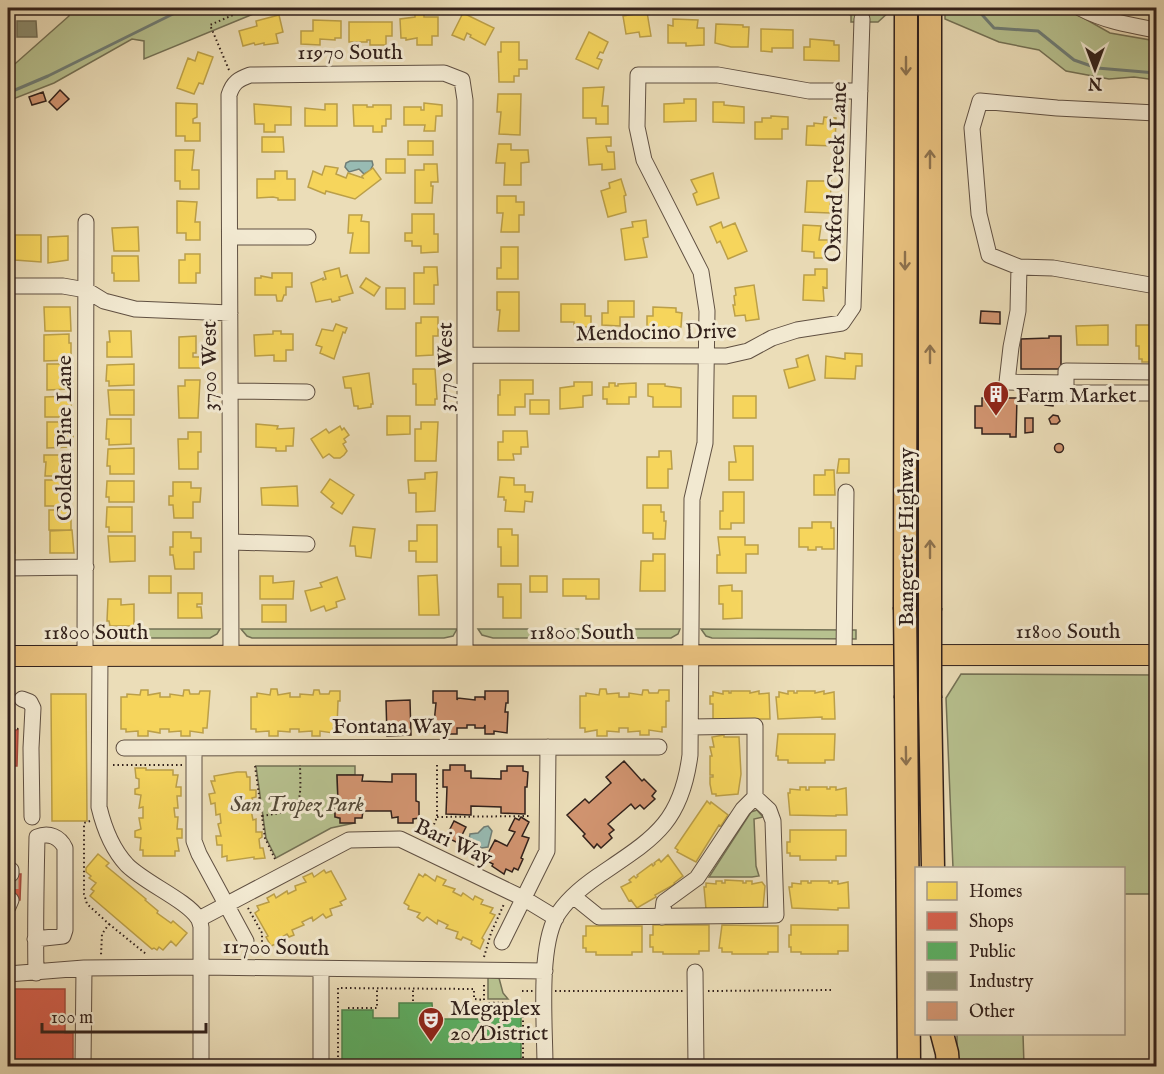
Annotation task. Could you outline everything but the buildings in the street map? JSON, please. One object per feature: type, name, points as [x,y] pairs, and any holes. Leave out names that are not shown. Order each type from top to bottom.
[{"type":"highway","name":"Bangerter Highway","points":[[906,8],[905,607],[909,1066]]},
{"type":"highway","name":"Bangerter Highway","points":[[930,8],[930,698],[933,867]]},
{"type":"highway","points":[[936,1035],[936,1066]]},
{"type":"highway","points":[[942,1035],[948,1066]]},
{"type":"main road","name":"11800 South","points":[[8,656],[93,654],[1156,655]]},
{"type":"street","points":[[1080,8],[1095,16],[1118,23],[1156,30]]},
{"type":"street","name":"Oxford Creek Lane","points":[[842,323],[853,307],[862,19]]},
{"type":"street","name":"11970 South","points":[[234,75],[444,73],[462,80]]},
{"type":"street","name":"3700 West","points":[[231,654],[229,95],[234,75]]},
{"type":"street","points":[[545,1066],[545,953],[556,918],[573,896],[651,840],[666,824],[680,802],[687,780],[690,755],[693,499],[705,443],[706,311],[701,272],[644,160],[637,127],[638,75],[718,75],[809,91],[860,91]]},
{"type":"street","name":"3770 West","points":[[462,80],[465,100],[465,654]]},
{"type":"street","points":[[1156,113],[980,101],[972,128],[979,214],[989,255],[1018,267],[1053,268],[1156,286]]},
{"type":"street","name":"Golden Pine Lane","points":[[86,222],[86,567],[93,654],[99,807],[102,822],[118,854],[153,886],[182,904],[199,919]]},
{"type":"street","points":[[230,237],[308,237]]},
{"type":"street","points":[[1018,267],[1018,311],[1007,382],[1066,383]]},
{"type":"street","points":[[8,286],[63,286],[86,290],[104,301],[135,309],[230,313]]},
{"type":"street","name":"Mendocino Drive","points":[[466,355],[726,356],[748,351],[772,338],[796,330],[842,323]]},
{"type":"street","points":[[1156,372],[1066,371],[1066,393],[1156,393]]},
{"type":"street","points":[[231,391],[307,392]]},
{"type":"street","points":[[844,654],[846,492]]},
{"type":"street","points":[[231,542],[307,544]]},
{"type":"street","points":[[8,568],[86,567]]},
{"type":"street","points":[[22,699],[30,702],[33,708],[32,817]]},
{"type":"street","points":[[662,916],[664,902],[697,878],[743,809],[755,797],[755,726],[691,727]]},
{"type":"street","points":[[501,942],[547,851],[548,747]]},
{"type":"street","name":"Fontana Way","points":[[124,748],[659,747]]},
{"type":"street","points":[[194,748],[194,841],[246,941]]},
{"type":"street","points":[[573,896],[598,917],[776,915],[773,821],[769,810],[755,797]]},
{"type":"street","points":[[35,939],[63,936],[65,930],[65,848],[56,837],[49,835],[37,837],[35,939],[36,973]]},
{"type":"street","name":"Bari Way","points":[[199,919],[227,902],[349,840],[400,839],[523,898],[556,918]]},
{"type":"street","points":[[199,919],[201,927],[201,1066]]},
{"type":"street","name":"11700 South","points":[[8,974],[84,968],[201,967],[545,971]]},
{"type":"street","points":[[83,1066],[84,968]]},
{"type":"street","points":[[321,969],[321,1066]]},
{"type":"street","points":[[695,972],[696,1066]]},
{"type":"path","points":[[234,75],[210,25],[249,8]]},
{"type":"path","points":[[8,728],[20,728],[20,736]]},
{"type":"path","points":[[110,765],[187,765]]},
{"type":"path","points":[[262,816],[286,812],[296,805],[300,789],[300,765]]},
{"type":"path","points":[[429,837],[437,817],[437,765]]},
{"type":"path","points":[[255,766],[265,838],[275,859]]},
{"type":"path","points":[[437,817],[531,816]]},
{"type":"path","points":[[90,820],[84,823],[84,894],[87,904],[146,955]]},
{"type":"path","points":[[245,902],[262,933],[262,958]]},
{"type":"path","points":[[101,955],[102,934],[109,924]]},
{"type":"path","points":[[484,977],[484,1009]]},
{"type":"path","points":[[338,1066],[338,988],[378,988],[474,989],[474,999],[519,1007],[523,1014],[523,1066]]},
{"type":"path","points":[[348,1008],[378,1008],[378,988]]},
{"type":"path","points":[[413,989],[413,1001]]},
{"type":"path","points":[[704,991],[834,990]]},
{"type":"path","points":[[522,991],[536,991]]},
{"type":"path","points":[[554,991],[690,991]]},
{"type":"green space","points":[[69,8],[268,8],[144,59],[144,41],[132,39],[54,83],[8,101],[8,70],[69,16]]},
{"type":"green space","points":[[832,8],[894,8],[894,11],[890,11],[878,22],[851,22],[851,15]]},
{"type":"green space","points":[[945,8],[1066,8],[1110,33],[1156,41],[1156,80],[1134,77],[1109,79],[1066,71],[1039,50],[999,42],[945,19]]},
{"type":"green space","points":[[147,629],[220,629],[210,638],[147,638]]},
{"type":"green space","points":[[241,629],[457,629],[453,636],[444,638],[252,638]]},
{"type":"green space","points":[[478,629],[680,629],[678,634],[671,638],[493,638],[482,635]]},
{"type":"green space","points":[[701,629],[856,630],[856,639],[712,638],[706,636]]},
{"type":"green space","points":[[961,674],[1156,675],[1156,894],[1125,894],[1125,867],[953,867],[946,698]]},
{"type":"green space","name":"San Tropez Park","points":[[256,766],[355,766],[355,775],[337,775],[338,802],[335,803],[335,817],[354,823],[331,828],[276,858],[266,838]]},
{"type":"green space","points":[[757,810],[763,817],[754,819],[756,866],[759,876],[709,877],[751,812]]},
{"type":"green space","points":[[488,977],[499,978],[503,993],[508,999],[488,999]]},
{"type":"green space","points":[[957,1035],[1023,1035],[1024,1066],[957,1066]]},
{"type":"water","points":[[350,161],[372,161],[373,165],[370,171],[364,174],[359,169],[349,172],[345,167]]},
{"type":"water","points":[[488,826],[492,831],[488,847],[481,848],[477,843],[469,840],[470,834],[478,833]]},
{"type":"waterway","points":[[8,93],[48,76],[185,8]]},
{"type":"waterway","points":[[976,8],[994,28],[1038,31],[1074,60],[1097,68],[1156,73]]},
{"type":"tunnel","points":[[11,874],[11,900]]},
{"type":"place","name":"Farm Market","points":[[996,417]]},
{"type":"place","name":"Megaplex 20/District","points":[[431,1043]]}]
